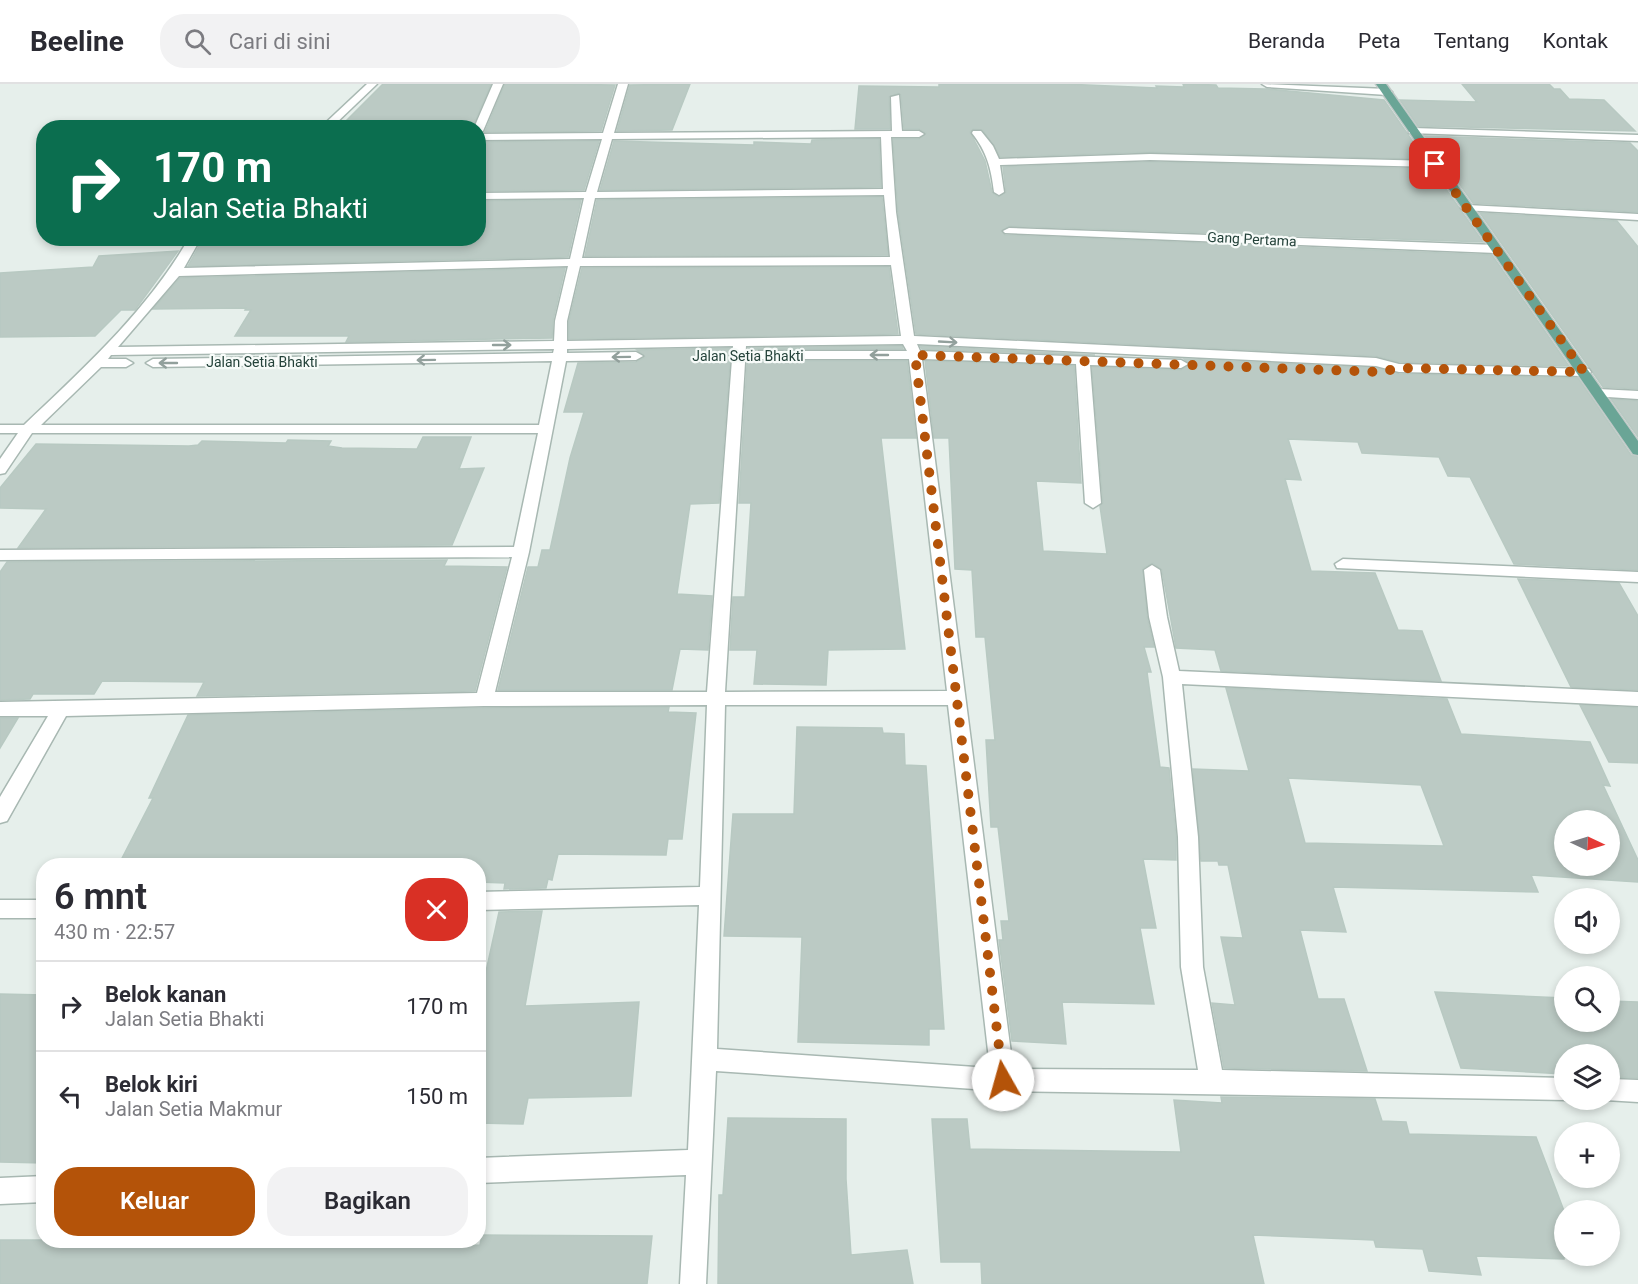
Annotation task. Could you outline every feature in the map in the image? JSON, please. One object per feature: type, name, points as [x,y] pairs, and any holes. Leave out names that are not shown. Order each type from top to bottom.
[{"type":"main road","points":[[1384,88],[1638,451]]},
{"type":"street","points":[[334,120],[372,84]]},
{"type":"street","points":[[483,120],[498,84]]},
{"type":"street","points":[[484,699],[521,552],[560,351],[561,321],[590,196],[610,136],[623,84]]},
{"type":"street","points":[[1267,84],[1384,88]]},
{"type":"street","points":[[896,98],[887,192],[893,216],[897,261],[912,348],[1003,1080]]},
{"type":"street","points":[[1413,131],[1638,138]]},
{"type":"street","points":[[977,133],[989,144],[995,162],[999,192]]},
{"type":"street","points":[[486,138],[919,134]]},
{"type":"street","points":[[995,162],[1149,157],[1435,164]]},
{"type":"street","points":[[486,196],[887,192]]},
{"type":"street","points":[[1467,208],[1638,217]]},
{"type":"street","name":"Gang Pertama","points":[[1008,231],[1169,234],[1496,249]]},
{"type":"street","points":[[0,470],[28,429],[97,363],[176,272],[191,246]]},
{"type":"street","points":[[176,272],[575,262],[897,261]]},
{"type":"street","points":[[333,362],[342,347]]},
{"type":"street","name":"Jalan Setia Bhakti","points":[[107,351],[342,347],[560,351],[912,348],[1184,358],[1381,372],[1399,368],[1584,372]]},
{"type":"street","name":"Jalan Setia Bhakti","points":[[912,348],[1083,362],[1184,358]]},
{"type":"street","points":[[693,1284],[705,1059],[716,697],[739,350]]},
{"type":"street","name":"Jalan Setia Bhakti","points":[[97,363],[333,362],[560,351]]},
{"type":"street","points":[[1083,362],[1093,503]]},
{"type":"street","points":[[1598,393],[1638,395]]},
{"type":"street","points":[[0,429],[546,429]]},
{"type":"street","points":[[0,555],[521,552]]},
{"type":"street","points":[[1343,564],[1638,577]]},
{"type":"street","points":[[1152,570],[1158,617],[1172,677],[1188,837],[1192,968],[1212,1081]]},
{"type":"street","points":[[1172,677],[1638,699]]},
{"type":"street","points":[[0,709],[484,699],[957,698]]},
{"type":"street","points":[[0,815],[60,709]]},
{"type":"street","points":[[486,901],[710,896]]},
{"type":"street","points":[[0,909],[36,909]]},
{"type":"street","points":[[705,1059],[1003,1080],[1212,1081],[1554,1089]]},
{"type":"street","points":[[1620,1090],[1638,1091]]},
{"type":"street","points":[[486,1172],[700,1162]]},
{"type":"street","points":[[0,1191],[36,1189]]},
{"type":"building","points":[[383,84],[491,84],[475,120],[347,120]]},
{"type":"building","points":[[505,84],[615,85],[601,131],[486,132]]},
{"type":"building","points":[[690,84],[672,130],[617,131],[630,85]]},
{"type":"building","points":[[939,84],[1064,84],[1157,88],[1156,86],[1184,87],[1183,84],[1216,85],[1218,88],[1266,89],[1384,100],[1425,159],[1150,152],[1000,157],[983,130],[973,129],[970,132],[985,161],[992,192],[998,197],[1006,192],[1003,167],[1150,162],[1432,169],[1483,242],[1009,226],[1001,231],[1005,235],[1492,255],[1569,366],[1399,362],[1376,356],[916,334],[898,212],[893,139],[919,139],[926,133],[919,129],[904,129],[901,95],[898,93],[889,97],[890,129],[855,129],[859,86],[939,87]]},
{"type":"building","points":[[1462,84],[1549,84],[1554,89],[1560,89],[1569,99],[1604,100],[1635,131],[1418,126],[1400,100],[1477,102]]},
{"type":"building","points":[[1425,136],[1630,143],[1638,151],[1638,212],[1473,203]]},
{"type":"building","points":[[879,139],[881,187],[600,190],[614,141],[754,145],[754,142],[811,144],[812,140]]},
{"type":"building","points":[[599,141],[584,190],[486,191],[486,142]]},
{"type":"building","points":[[882,197],[888,255],[585,256],[597,200]]},
{"type":"building","points":[[581,200],[568,257],[188,266],[199,246],[486,246],[486,201]]},
{"type":"building","points":[[1480,213],[1617,221],[1638,247],[1638,389],[1603,387]]},
{"type":"building","points":[[178,251],[135,310],[121,310],[95,336],[0,337],[0,273],[93,267],[99,256]]},
{"type":"building","points":[[889,267],[898,334],[569,339],[569,321],[582,268]]},
{"type":"building","points":[[565,268],[553,320],[552,338],[346,342],[349,336],[235,336],[251,310],[245,310],[246,308],[153,309],[180,278]]},
{"type":"building","points":[[902,346],[903,349],[759,349],[750,354],[759,361],[907,361],[916,438],[881,438],[905,649],[828,650],[826,685],[754,684],[757,650],[730,650],[733,597],[745,597],[751,503],[739,503],[748,348]]},
{"type":"building","points":[[920,346],[1095,355],[922,349]]},
{"type":"building","points":[[731,348],[719,503],[690,504],[677,594],[712,596],[708,650],[680,649],[672,690],[498,690],[528,567],[538,567],[542,550],[550,550],[570,458],[584,412],[564,412],[578,363],[636,362],[645,357],[637,350]]},
{"type":"building","points":[[1184,359],[1376,368],[1399,374],[1578,378],[1631,455],[1638,457],[1638,570],[1514,564],[1470,477],[1448,476],[1439,457],[1362,453],[1358,442],[1288,439],[1301,480],[1285,479],[1311,571],[1375,573],[1398,630],[1422,631],[1441,681],[1221,671],[1215,650],[1176,648],[1162,570],[1153,563],[1143,568],[1147,617],[1154,647],[1144,647],[1151,672],[1147,672],[1160,767],[1169,768],[1176,837],[1176,860],[1143,859],[1156,928],[1140,928],[1154,1004],[1062,1002],[1066,1044],[1012,1041],[999,940],[1003,940],[1001,921],[1009,921],[998,827],[991,827],[986,740],[995,740],[985,637],[976,637],[972,570],[955,569],[949,438],[934,438],[925,361],[1074,366],[1081,483],[1036,481],[1043,551],[1107,554],[1100,506],[1103,503],[1092,367],[1181,370],[1190,365]]},
{"type":"building","points":[[1611,399],[1638,401],[1638,437]]},
{"type":"building","points":[[423,437],[471,437],[459,469],[484,468],[452,545],[18,548],[46,509],[0,508],[0,488],[36,444],[189,446],[198,445],[202,441],[286,443],[288,440],[331,441],[328,446],[342,448],[417,449]]},
{"type":"building","points":[[447,560],[444,566],[507,567],[475,691],[197,696],[204,682],[102,681],[94,694],[33,694],[30,699],[0,700],[0,572],[7,562]]},
{"type":"building","points":[[1518,579],[1619,583],[1638,616],[1638,690],[1571,687]]},
{"type":"building","points":[[1226,688],[1447,699],[1461,734],[1590,742],[1610,786],[1603,785],[1615,810],[1554,810],[1554,876],[1620,876],[1620,821],[1638,860],[1638,882],[1531,875],[1538,892],[1333,887],[1346,932],[1300,930],[1318,999],[1344,999],[1367,1071],[1224,1068],[1212,1003],[1235,1005],[1221,937],[1243,938],[1228,865],[1219,865],[1218,861],[1201,861],[1193,769],[1249,771]],"holes":[[[1288,778],[1421,785],[1444,846],[1305,843]]]},
{"type":"building","points":[[1580,705],[1638,708],[1638,763],[1609,762]]},
{"type":"building","points":[[669,707],[668,712],[696,713],[682,839],[668,839],[666,855],[558,854],[552,880],[548,879],[546,888],[504,889],[505,883],[486,882],[486,858],[122,858],[153,798],[149,798],[188,715],[484,708]]},
{"type":"building","points":[[0,718],[18,718],[0,748]]},
{"type":"building","points":[[797,727],[882,728],[883,733],[904,734],[905,765],[926,766],[944,1029],[929,1029],[929,1045],[798,1042],[802,937],[724,936],[733,814],[794,814]]},
{"type":"building","points":[[542,911],[525,1006],[639,1002],[631,1096],[528,1098],[523,1124],[486,1123],[486,971],[499,912]]},
{"type":"building","points":[[1435,992],[1554,998],[1554,1032],[1620,1032],[1620,1001],[1638,1002],[1638,1078],[1620,1077],[1620,1044],[1554,1044],[1554,1073],[1461,1068]]},
{"type":"building","points":[[0,994],[36,995],[36,1163],[0,1162]]},
{"type":"building","points":[[1221,1097],[1375,1099],[1382,1121],[1406,1122],[1409,1134],[1536,1137],[1560,1200],[1554,1200],[1554,1259],[1476,1256],[1481,1275],[1429,1271],[1423,1249],[1376,1247],[1374,1240],[1253,1235],[1264,1284],[982,1284],[981,1262],[941,1262],[932,1119],[967,1119],[970,1149],[1181,1152],[1174,1100],[1222,1103]]},
{"type":"building","points":[[728,1118],[846,1119],[846,1179],[851,1255],[907,1250],[913,1284],[718,1284],[719,1195],[723,1195]]},
{"type":"building","points":[[486,1235],[652,1236],[647,1284],[0,1284],[0,1240],[36,1240],[36,1248],[486,1248]]},
{"type":"route","points":[[1003,1080],[915,355],[1381,372],[1399,368],[1584,372],[1435,164]]}]
